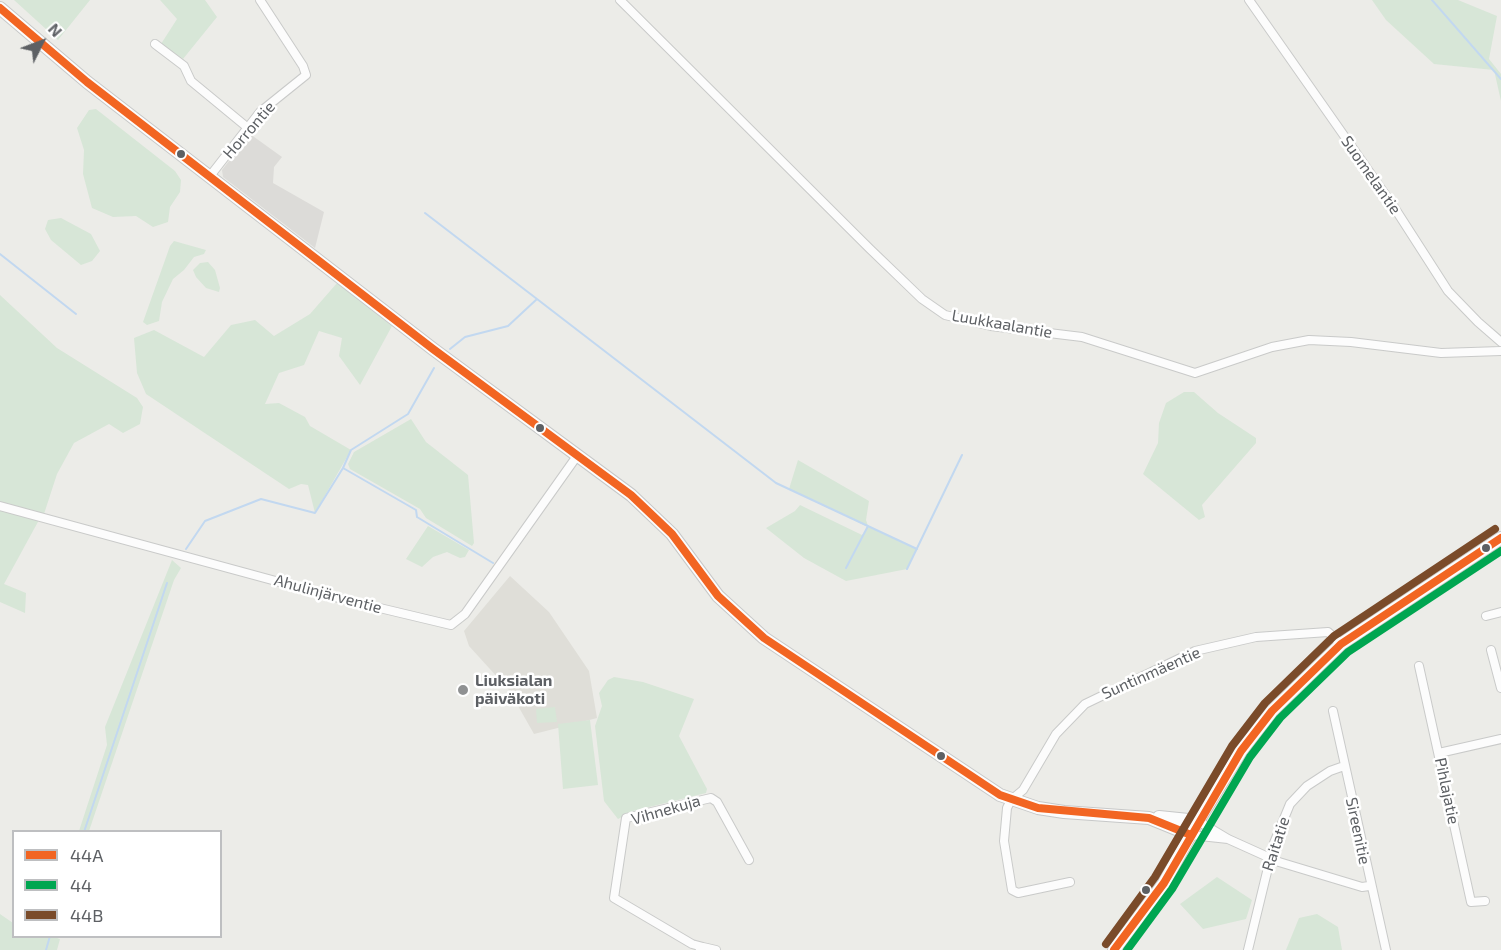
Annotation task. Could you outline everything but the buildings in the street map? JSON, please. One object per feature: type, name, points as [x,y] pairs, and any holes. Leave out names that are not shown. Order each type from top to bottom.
[{"type":"street","name":"Horrontie","points":[[210,176],[260,112],[306,75],[303,66],[260,0]]},
{"type":"street","name":"Luukkaalantie","points":[[620,0],[870,249],[922,299],[945,315],[990,326],[1082,337],[1195,372],[1272,347],[1309,340],[1351,342],[1441,353],[1501,351]]},
{"type":"street","name":"Suomelantie","points":[[1249,0],[1394,207],[1448,291],[1501,342]]},
{"type":"street","points":[[0,8],[51,54],[657,518],[718,596],[742,621],[964,773],[1011,800],[1064,812],[1198,821],[1228,839],[1270,858],[1362,887],[1370,886]]},
{"type":"street","points":[[155,44],[184,66],[190,81],[248,128]]},
{"type":"street","name":"Ahulinjärventie","points":[[0,507],[352,602],[451,625],[465,614],[577,456]]},
{"type":"street","points":[[1114,950],[1164,883],[1198,821],[1241,752],[1272,711],[1341,644],[1378,617],[1501,538]]},
{"type":"street","points":[[1486,616],[1501,612]]},
{"type":"street","name":"Suntinmäentie","points":[[1070,882],[1018,893],[1012,890],[1004,841],[1007,808],[1011,800],[1023,790],[1056,734],[1085,704],[1195,651],[1256,637],[1329,632],[1341,644]]},
{"type":"street","points":[[1491,650],[1501,688]]},
{"type":"street","name":"Pihlajatie","points":[[1419,666],[1471,902],[1485,901]]},
{"type":"street","name":"Sireenitie","points":[[1333,711],[1386,950]]},
{"type":"street","points":[[1439,753],[1501,739]]},
{"type":"street","name":"Raitatie","points":[[1248,950],[1270,858],[1290,804],[1307,786],[1330,771],[1344,766]]},
{"type":"street","name":"Vihnekuja","points":[[716,950],[702,949],[692,944],[609,895],[626,818],[711,798],[717,802],[749,860]]},
{"type":"street","points":[[1149,818],[1191,835],[1228,839]]},
{"type":"shaded area","points":[[250,134],[282,157],[274,167],[273,183],[324,212],[315,248],[223,177],[222,170]]},
{"type":"shaded area","points":[[510,576],[549,612],[589,671],[597,718],[534,734],[509,690],[469,646],[464,631]]},
{"type":"green space","points":[[14,0],[90,0],[58,40]]},
{"type":"green space","points":[[160,0],[205,0],[217,17],[183,59],[161,44],[177,19]]},
{"type":"green space","points":[[1372,0],[1458,0],[1497,16],[1489,59],[1501,74],[1501,101],[1494,70],[1434,64],[1386,20]]},
{"type":"green space","points":[[96,109],[175,171],[181,180],[180,192],[170,207],[168,222],[153,227],[136,216],[113,217],[92,208],[83,174],[84,150],[77,128],[89,110]]},
{"type":"green space","points":[[61,218],[91,234],[100,251],[92,261],[81,265],[51,240],[45,229],[48,220]]},
{"type":"green space","points":[[174,241],[206,250],[204,254],[194,257],[173,279],[162,302],[159,321],[147,325],[143,322],[170,246]]},
{"type":"green space","points":[[208,262],[215,270],[219,292],[206,288],[193,270],[200,263]]},
{"type":"green space","points":[[337,283],[392,326],[360,385],[339,356],[342,338],[319,331],[304,365],[279,373],[265,404],[279,403],[305,417],[310,426],[351,450],[315,513],[308,485],[301,484],[289,489],[146,394],[137,373],[134,338],[154,330],[204,357],[231,325],[255,320],[274,336],[310,314]]},
{"type":"green space","points":[[0,295],[57,348],[137,398],[143,407],[140,424],[123,433],[109,424],[74,443],[57,474],[44,514],[0,502]]},
{"type":"green space","points":[[1184,392],[1194,392],[1218,413],[1256,438],[1256,443],[1202,505],[1205,517],[1199,520],[1143,474],[1158,443],[1159,423],[1166,403]]},
{"type":"green space","points":[[411,419],[426,442],[468,475],[474,543],[472,546],[426,518],[420,509],[350,469],[348,464],[354,452]]},
{"type":"green space","points":[[798,460],[869,501],[866,520],[868,526],[917,549],[907,569],[846,581],[804,558],[766,528],[795,511],[800,505],[862,535],[868,527],[789,489]]},
{"type":"green space","points":[[0,506],[39,520],[4,584],[26,593],[25,613],[0,602]]},
{"type":"green space","points":[[428,526],[469,550],[465,557],[460,558],[447,552],[433,557],[422,567],[406,559]]},
{"type":"green space","points":[[172,560],[181,568],[174,580],[89,830],[79,830],[107,745],[105,727]]},
{"type":"green space","points":[[614,677],[643,682],[694,699],[679,736],[707,789],[706,793],[633,811],[618,819],[604,801],[595,726],[602,706],[599,693],[608,680]]},
{"type":"green space","points":[[555,707],[557,722],[537,723],[536,709]]},
{"type":"green space","points":[[590,720],[598,785],[563,789],[558,724]]},
{"type":"green space","points":[[1217,877],[1252,900],[1246,919],[1203,929],[1180,904]]},
{"type":"green space","points":[[0,914],[12,922],[12,938],[60,939],[57,950],[0,950]]},
{"type":"green space","points":[[1317,914],[1338,927],[1342,950],[1286,950],[1299,918]]},
{"type":"waterway","points":[[1432,0],[1501,79]]},
{"type":"waterway","points":[[425,213],[537,299]]},
{"type":"waterway","points":[[0,254],[76,314]]},
{"type":"waterway","points":[[450,349],[465,337],[508,326],[537,299],[776,483],[917,549]]},
{"type":"waterway","points":[[343,468],[351,450],[408,414],[434,368]]},
{"type":"waterway","points":[[907,569],[962,455]]},
{"type":"waterway","points":[[186,549],[205,521],[261,499],[315,513],[343,468],[416,510],[417,517],[493,563]]},
{"type":"waterway","points":[[846,568],[868,526]]},
{"type":"waterway","points":[[85,830],[167,583]]},
{"type":"waterway","points":[[46,950],[49,938]]},
{"type":"transit line","name":"44A","points":[[0,8],[87,82],[433,349],[631,495],[672,534],[718,596],[764,638],[1000,795],[1038,808],[1149,818],[1191,835]]},
{"type":"transit line","name":"44B","points":[[1106,944],[1155,877],[1232,746],[1265,703],[1334,636],[1495,529]]},
{"type":"transit line","name":"44A","points":[[1114,950],[1164,883],[1241,751],[1272,711],[1341,644],[1501,538]]},
{"type":"transit line","name":"44","points":[[1127,950],[1172,889],[1250,757],[1280,718],[1348,652],[1501,551]]},
{"type":"place","name":"Liuksialan päiväkoti","points":[[463,690]]}]
